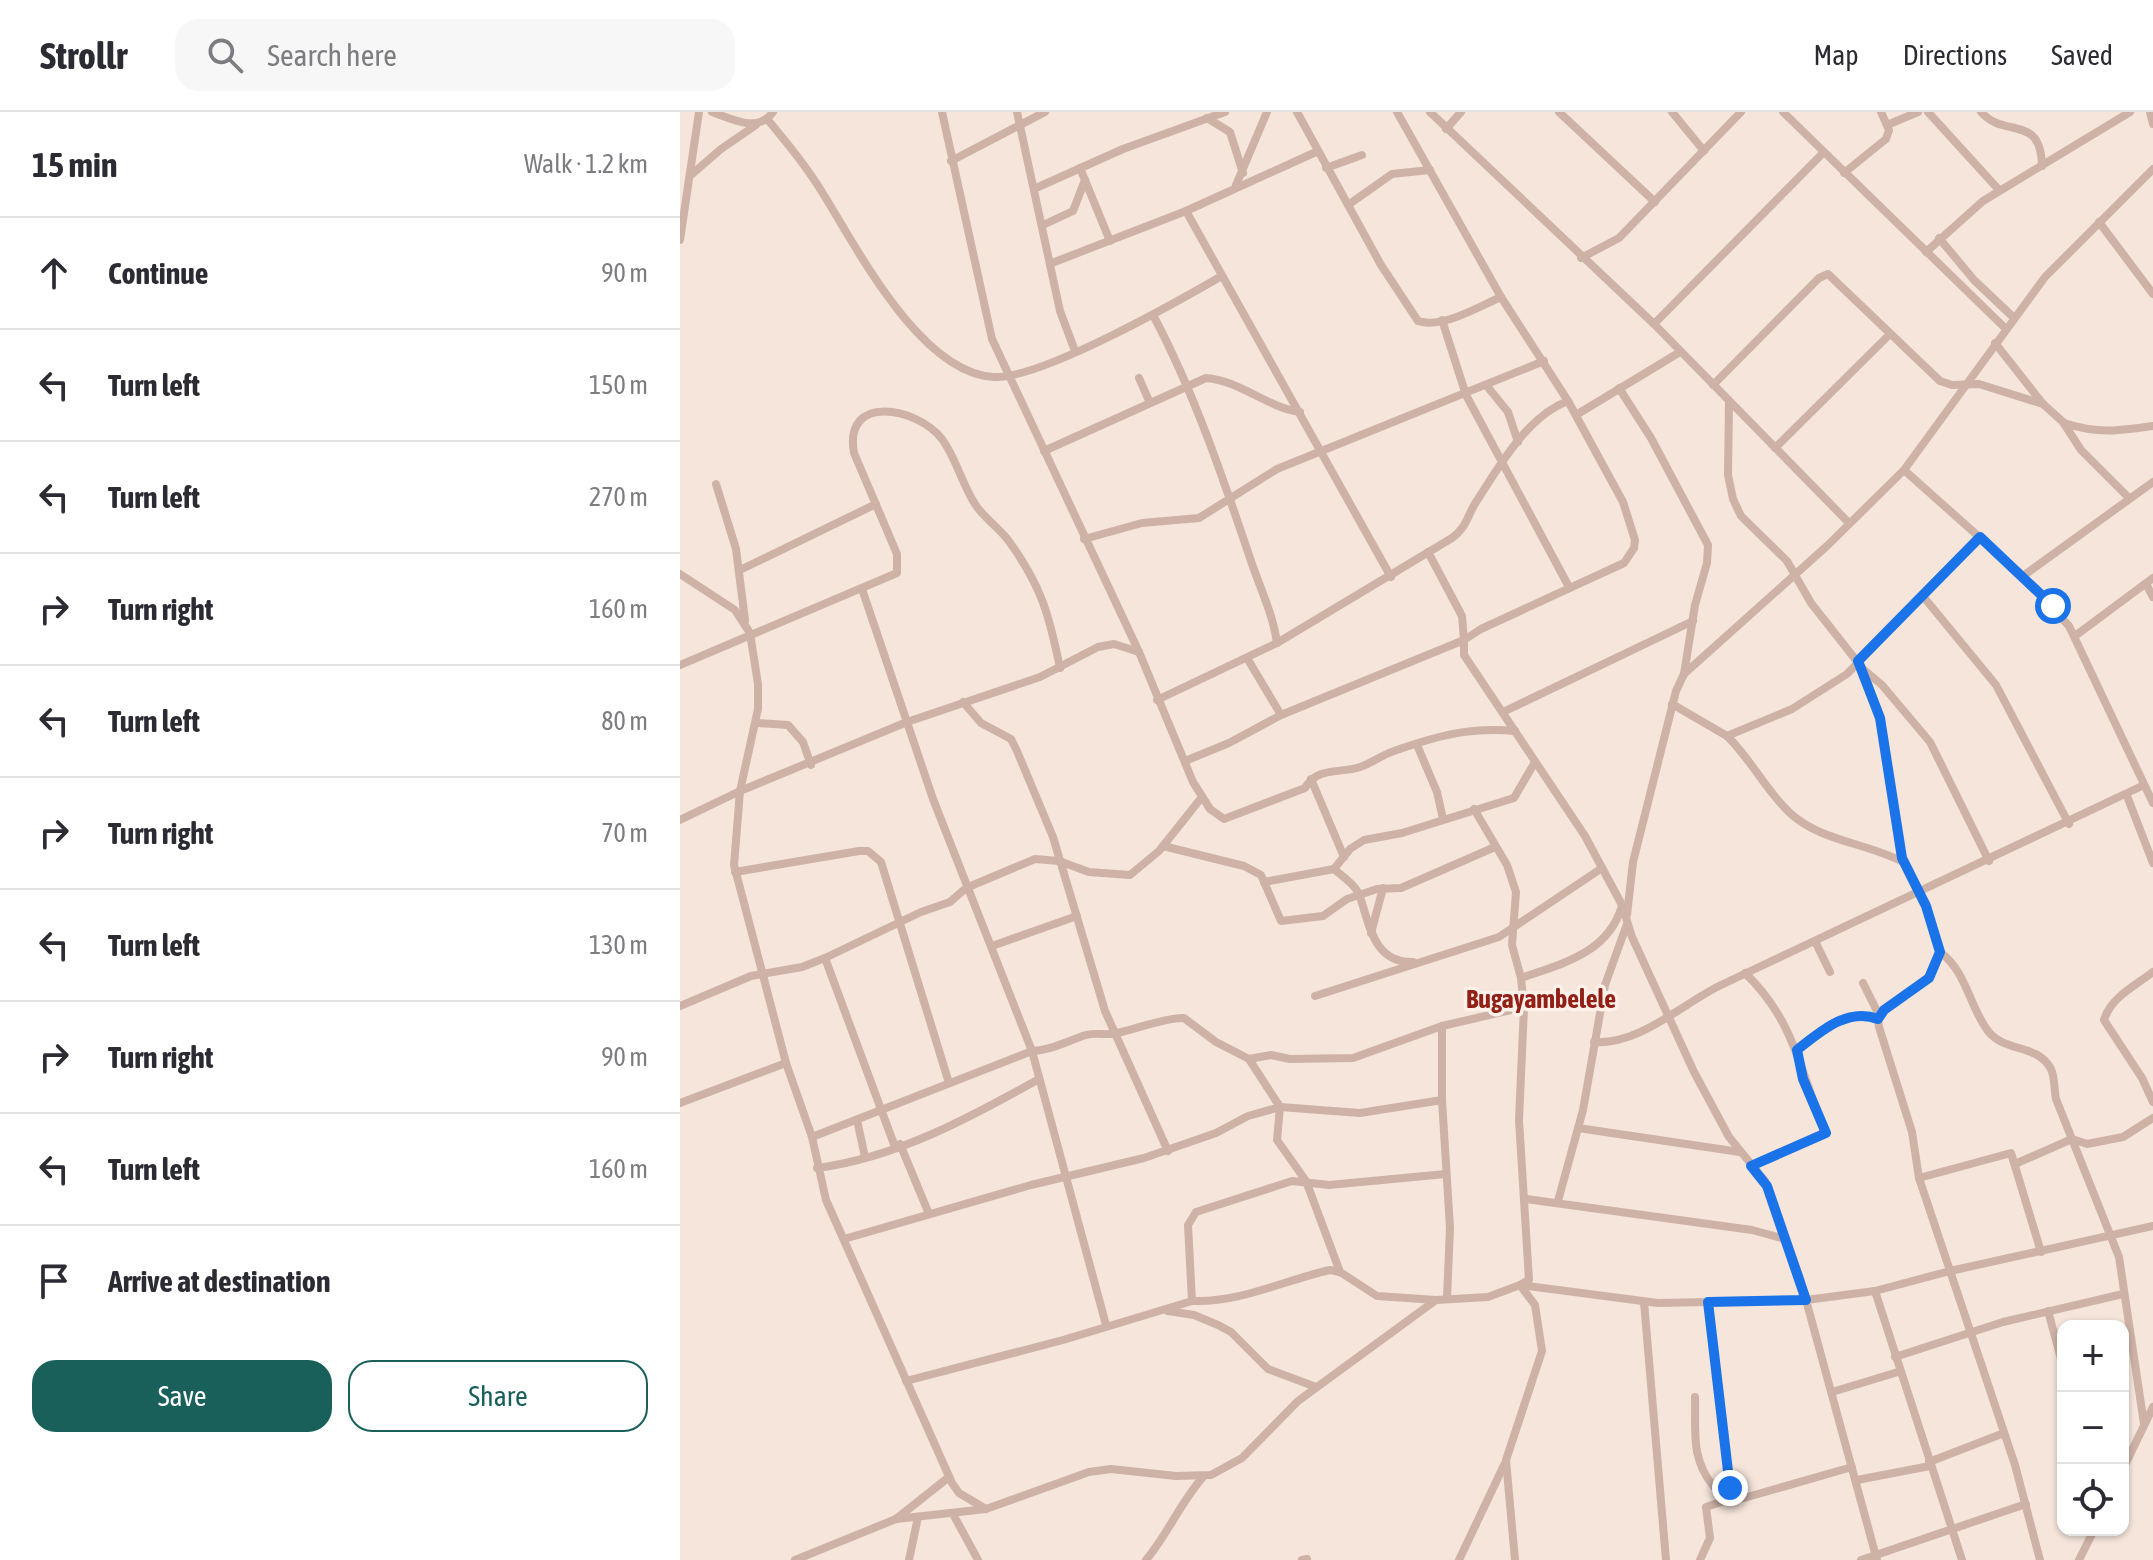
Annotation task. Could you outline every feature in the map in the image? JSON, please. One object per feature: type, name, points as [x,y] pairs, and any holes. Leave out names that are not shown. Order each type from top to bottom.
[{"type":"street","points":[[680,240],[699,112]]},
{"type":"street","points":[[712,112],[756,125]]},
{"type":"street","points":[[942,112],[982,305],[1007,376],[1139,652],[1157,700],[1202,797],[1216,815],[1228,819],[1288,797],[1305,788],[1311,779],[1333,770],[1361,766],[1466,729],[1515,731]]},
{"type":"street","points":[[1017,112],[1036,188],[1060,311],[1075,351]]},
{"type":"street","points":[[951,161],[1045,112]]},
{"type":"street","points":[[1036,188],[1225,112]]},
{"type":"street","points":[[1236,186],[1267,112]]},
{"type":"street","points":[[1297,112],[1316,152],[1415,319],[1426,323],[1442,320],[1501,297]]},
{"type":"street","points":[[1185,761],[1229,743],[1281,715],[1464,640],[1624,563],[1634,548],[1635,540],[1623,502],[1576,415],[1501,297],[1397,112]]},
{"type":"street","points":[[1430,112],[1654,324],[1849,523]]},
{"type":"street","points":[[1446,129],[1461,112]]},
{"type":"street","points":[[1559,112],[1655,202]]},
{"type":"street","points":[[1672,112],[1704,151]]},
{"type":"street","points":[[1581,258],[1619,238],[1741,112]]},
{"type":"street","points":[[1783,112],[2005,328]]},
{"type":"street","points":[[1844,173],[1886,139],[1887,125],[1881,112]]},
{"type":"street","points":[[1887,125],[1918,112]]},
{"type":"street","points":[[1928,112],[1999,190]]},
{"type":"street","points":[[1981,112],[1994,122],[2016,126],[2034,136],[2042,150],[2042,166]]},
{"type":"street","points":[[1926,252],[1999,190],[2130,112]]},
{"type":"street","points":[[2150,112],[2153,124]]},
{"type":"street","points":[[691,175],[721,149],[770,116],[820,189],[862,262],[922,338],[961,366],[982,375],[1007,376],[1031,370],[1153,315],[1220,277]]},
{"type":"street","points":[[1207,118],[1230,132],[1243,173]]},
{"type":"street","points":[[1052,263],[1186,211],[1316,152]]},
{"type":"street","points":[[1654,324],[1823,153]]},
{"type":"street","points":[[1326,168],[1362,155]]},
{"type":"street","points":[[1080,168],[1110,241]]},
{"type":"street","points":[[1684,674],[1797,574],[1904,470],[1969,383],[2013,317],[2063,256],[2153,169]]},
{"type":"street","points":[[1348,205],[1392,174],[1430,170]]},
{"type":"street","points":[[1043,225],[1073,211],[1085,180]]},
{"type":"street","points":[[1186,211],[1220,277],[1300,412],[1391,577]]},
{"type":"street","points":[[2099,222],[2153,294]]},
{"type":"street","points":[[1939,238],[1974,280],[2013,317]]},
{"type":"street","points":[[1713,385],[1823,275],[1837,281],[1940,381],[1952,385],[1969,383],[2043,404]]},
{"type":"street","points":[[1153,315],[1186,385],[1230,500],[1272,619],[1277,643]]},
{"type":"street","points":[[1442,320],[1466,395],[1569,587]]},
{"type":"street","points":[[1775,448],[1890,334]]},
{"type":"street","points":[[1995,343],[2043,404],[2063,422],[2081,450],[2129,498]]},
{"type":"street","points":[[1576,415],[1680,352]]},
{"type":"street","points":[[1084,539],[1142,523],[1199,518],[1257,479],[1321,449],[1466,395],[1544,361]]},
{"type":"street","points":[[1139,378],[1150,403]]},
{"type":"street","points":[[1044,451],[1186,385],[1213,379],[1272,405],[1300,412]]},
{"type":"street","points":[[1486,385],[1508,412],[1518,442]]},
{"type":"street","points":[[1558,1201],[1578,1128],[1605,985],[1628,919],[1633,862],[1672,704],[1684,674],[1707,563],[1708,545],[1651,438],[1619,388]]},
{"type":"street","points":[[1157,700],[1277,643],[1391,577],[1463,529],[1475,504],[1518,442],[1544,414],[1568,401]]},
{"type":"street","points":[[1729,402],[1728,475],[1733,499],[1741,516],[1778,550],[1797,574],[1811,603],[1860,665],[1882,685],[1930,742],[1989,861]]},
{"type":"street","points":[[680,665],[897,573],[899,564],[854,453],[851,438],[854,427],[867,414],[879,411],[916,419],[941,437],[973,501],[1007,538],[1041,592],[1060,668]]},
{"type":"street","points":[[2063,422],[2090,432],[2112,433],[2153,426]]},
{"type":"street","points":[[1904,470],[2053,606],[2075,636],[2153,803]]},
{"type":"street","points":[[2023,576],[2153,482]]},
{"type":"street","points":[[716,484],[740,570],[745,621],[750,633],[758,684],[757,723],[740,791],[733,855],[761,973],[786,1063],[812,1137],[826,1200],[949,1477],[959,1493],[986,1509]]},
{"type":"street","points":[[740,570],[876,504]]},
{"type":"street","points":[[1727,736],[1792,709],[1860,665],[1922,595],[1980,537]]},
{"type":"street","points":[[1428,552],[1462,616],[1464,655],[1585,836],[1622,905],[1668,1017],[1723,1127],[1765,1181],[1806,1300],[1877,1557]]},
{"type":"street","points":[[680,574],[723,601],[745,621]]},
{"type":"street","points":[[2075,636],[2150,581],[2153,597]]},
{"type":"street","points":[[862,589],[966,888],[1032,1051],[1106,1325]]},
{"type":"street","points":[[1922,595],[1996,685],[2069,824]]},
{"type":"street","points":[[1503,712],[1693,621]]},
{"type":"street","points":[[680,820],[740,791],[811,765],[907,722],[1017,686],[1060,668],[1088,651],[1108,645],[1139,652]]},
{"type":"street","points":[[1247,658],[1281,715]]},
{"type":"street","points":[[1860,665],[1880,718],[1903,862],[1920,891],[1940,952],[1960,974],[1983,1022],[1995,1038],[2033,1052],[2050,1068],[2056,1099],[2119,1257],[2139,1374],[2144,1424]]},
{"type":"street","points":[[963,702],[981,723],[1013,742],[1053,837],[1105,1011],[1168,1151]]},
{"type":"street","points":[[1672,704],[1727,736],[1796,818],[1824,835],[1877,848],[1903,862]]},
{"type":"street","points":[[757,723],[788,725],[803,742],[811,765]]},
{"type":"street","points":[[1417,745],[1437,792],[1443,819]]},
{"type":"street","points":[[1264,882],[1334,869],[1364,840],[1514,798],[1535,762]]},
{"type":"street","points":[[1311,779],[1344,857]]},
{"type":"street","points":[[1594,1042],[1611,1042],[1668,1017],[1698,996],[1745,973],[2069,824],[2144,785]]},
{"type":"street","points":[[2127,796],[2153,863]]},
{"type":"street","points":[[680,1006],[761,973],[802,967],[825,958],[950,902],[966,888],[1035,859],[1059,861],[1089,872],[1130,875],[1163,846],[1202,797]]},
{"type":"street","points":[[906,1381],[1167,1311],[1192,1301],[1211,1302],[1326,1271],[1340,1272],[1377,1296],[1436,1300],[1488,1297],[1529,1280],[1526,1199],[1520,1170],[1518,1099],[1524,1007],[1512,931],[1516,892],[1507,865],[1474,809]]},
{"type":"street","points":[[1163,846],[1244,866],[1261,875],[1281,921],[1323,916],[1340,902],[1383,888],[1401,888],[1418,882],[1495,847]]},
{"type":"street","points":[[735,872],[868,851],[881,862],[902,922],[949,1083]]},
{"type":"street","points":[[1315,996],[1481,944],[1512,931],[1602,868]]},
{"type":"street","points":[[1334,869],[1360,894],[1371,933],[1388,955],[1403,962],[1417,962]]},
{"type":"street","points":[[1371,933],[1383,888]]},
{"type":"street","points":[[1521,978],[1571,959],[1609,936],[1622,905]]},
{"type":"street","points":[[992,946],[1077,916]]},
{"type":"street","points":[[1815,941],[1830,972]]},
{"type":"street","points":[[1797,1050],[1840,1020],[1879,1017],[1929,978],[1940,952]]},
{"type":"street","points":[[825,958],[898,1146],[929,1214]]},
{"type":"street","points":[[2153,972],[2122,994],[2109,1007],[2104,1020],[2142,1078],[2153,1102]]},
{"type":"street","points":[[1745,973],[1771,1001],[1797,1050],[1803,1079],[1826,1133],[1751,1166]]},
{"type":"street","points":[[1863,983],[1879,1017],[1912,1132],[1919,1178],[2004,1433],[2040,1560]]},
{"type":"street","points":[[1249,1059],[1271,1055],[1290,1059],[1353,1058],[1442,1026],[1524,1007]]},
{"type":"street","points":[[812,1137],[1032,1051],[1046,1051],[1091,1033],[1116,1034],[1139,1025],[1155,1026],[1184,1018],[1216,1042],[1249,1059],[1280,1107],[1277,1140],[1306,1181],[1340,1272]]},
{"type":"street","points":[[1442,1026],[1442,1100],[1450,1228],[1447,1298]]},
{"type":"street","points":[[680,1103],[786,1063]]},
{"type":"street","points":[[817,1168],[865,1157],[955,1124],[1039,1079]]},
{"type":"street","points":[[844,1239],[1031,1185],[1067,1179],[1168,1151],[1248,1116],[1280,1107],[1360,1113],[1442,1100]]},
{"type":"street","points":[[2015,1164],[2072,1139],[2087,1144],[2123,1137],[2153,1118]]},
{"type":"street","points":[[857,1120],[865,1157]]},
{"type":"street","points":[[1578,1128],[1740,1152]]},
{"type":"street","points":[[1919,1178],[2011,1153],[2041,1252]]},
{"type":"street","points":[[1192,1301],[1191,1216],[1292,1181],[1329,1185],[1446,1174]]},
{"type":"street","points":[[1526,1199],[1752,1230],[1785,1239]]},
{"type":"street","points":[[1520,1285],[1644,1302],[1806,1300],[1875,1291],[2153,1226]]},
{"type":"street","points":[[1459,1560],[1506,1460],[1542,1354],[1535,1305],[1520,1285]]},
{"type":"street","points":[[1875,1291],[1898,1372],[1962,1560]]},
{"type":"street","points":[[1895,1357],[1971,1331],[2123,1294]]},
{"type":"street","points":[[1146,1560],[1164,1537],[1181,1502],[1203,1477],[1242,1458],[1316,1387],[1436,1300]]},
{"type":"street","points":[[1644,1302],[1666,1560]]},
{"type":"street","points":[[1708,1302],[1730,1488],[1736,1497]]},
{"type":"street","points":[[1167,1311],[1194,1315],[1218,1325],[1231,1332],[1268,1369],[1316,1387]]},
{"type":"street","points":[[2048,1311],[2057,1344]]},
{"type":"street","points":[[1832,1392],[1898,1372]]},
{"type":"street","points":[[1695,1397],[1692,1440],[1698,1457],[1714,1487],[1730,1488]]},
{"type":"street","points":[[2125,1464],[2153,1407]]},
{"type":"street","points":[[1857,1480],[1930,1464],[2004,1433]]},
{"type":"street","points":[[1506,1460],[1515,1560]]},
{"type":"street","points":[[1700,1560],[1710,1538],[1706,1507],[1852,1467]]},
{"type":"street","points":[[896,1519],[986,1509],[1089,1472],[1111,1469],[1203,1477]]},
{"type":"street","points":[[795,1560],[896,1519],[949,1477]]},
{"type":"street","points":[[1861,1560],[2026,1504]]},
{"type":"street","points":[[953,1514],[978,1560]]},
{"type":"street","points":[[909,1560],[918,1517]]},
{"type":"street","points":[[2079,1560],[2091,1536]]},
{"type":"district","name":"Bugayambelele","points":[[1541,999]]},
{"type":"route","points":[[1730,1488],[1708,1302],[1806,1300],[1765,1181],[1751,1166],[1826,1133],[1803,1079],[1797,1050],[1840,1020],[1849,1017],[1878,1019],[1884,1010],[1929,978],[1935,971],[1940,952],[1926,906],[1903,862],[1880,718],[1858,661],[1980,537],[2053,606]]}]
